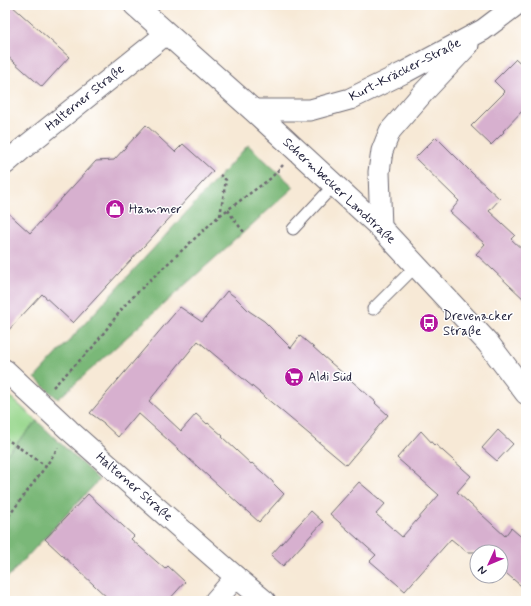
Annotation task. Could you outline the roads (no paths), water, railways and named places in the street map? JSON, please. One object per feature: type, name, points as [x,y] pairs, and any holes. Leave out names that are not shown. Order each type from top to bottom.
[{"type":"main road","name":"Schermbecker Landstraße","points":[[144,8],[166,34],[253,110],[381,228],[488,343],[526,393]]},
{"type":"street","name":"Kurt-Kräcker-Straße","points":[[381,228],[379,172],[382,151],[390,131],[422,93],[483,30],[516,5]]},
{"type":"street","name":"Kurt-Kräcker-Straße","points":[[253,110],[310,110],[350,99],[405,72],[483,30]]},
{"type":"street","name":"Halterner Straße","points":[[5,164],[166,34]]},
{"type":"street","name":"Halterner Straße","points":[[5,370],[69,430],[265,601]]},
{"type":"street","points":[[215,601],[236,577]]},
{"type":"lane","points":[[293,229],[334,185]]},
{"type":"lane","points":[[373,309],[416,266]]},
{"type":"place","name":"Hammer","points":[[115,209]]},
{"type":"place","name":"Drevenacker Straße","points":[[429,323]]},
{"type":"place","name":"Aldi Süd","points":[[294,377]]}]
